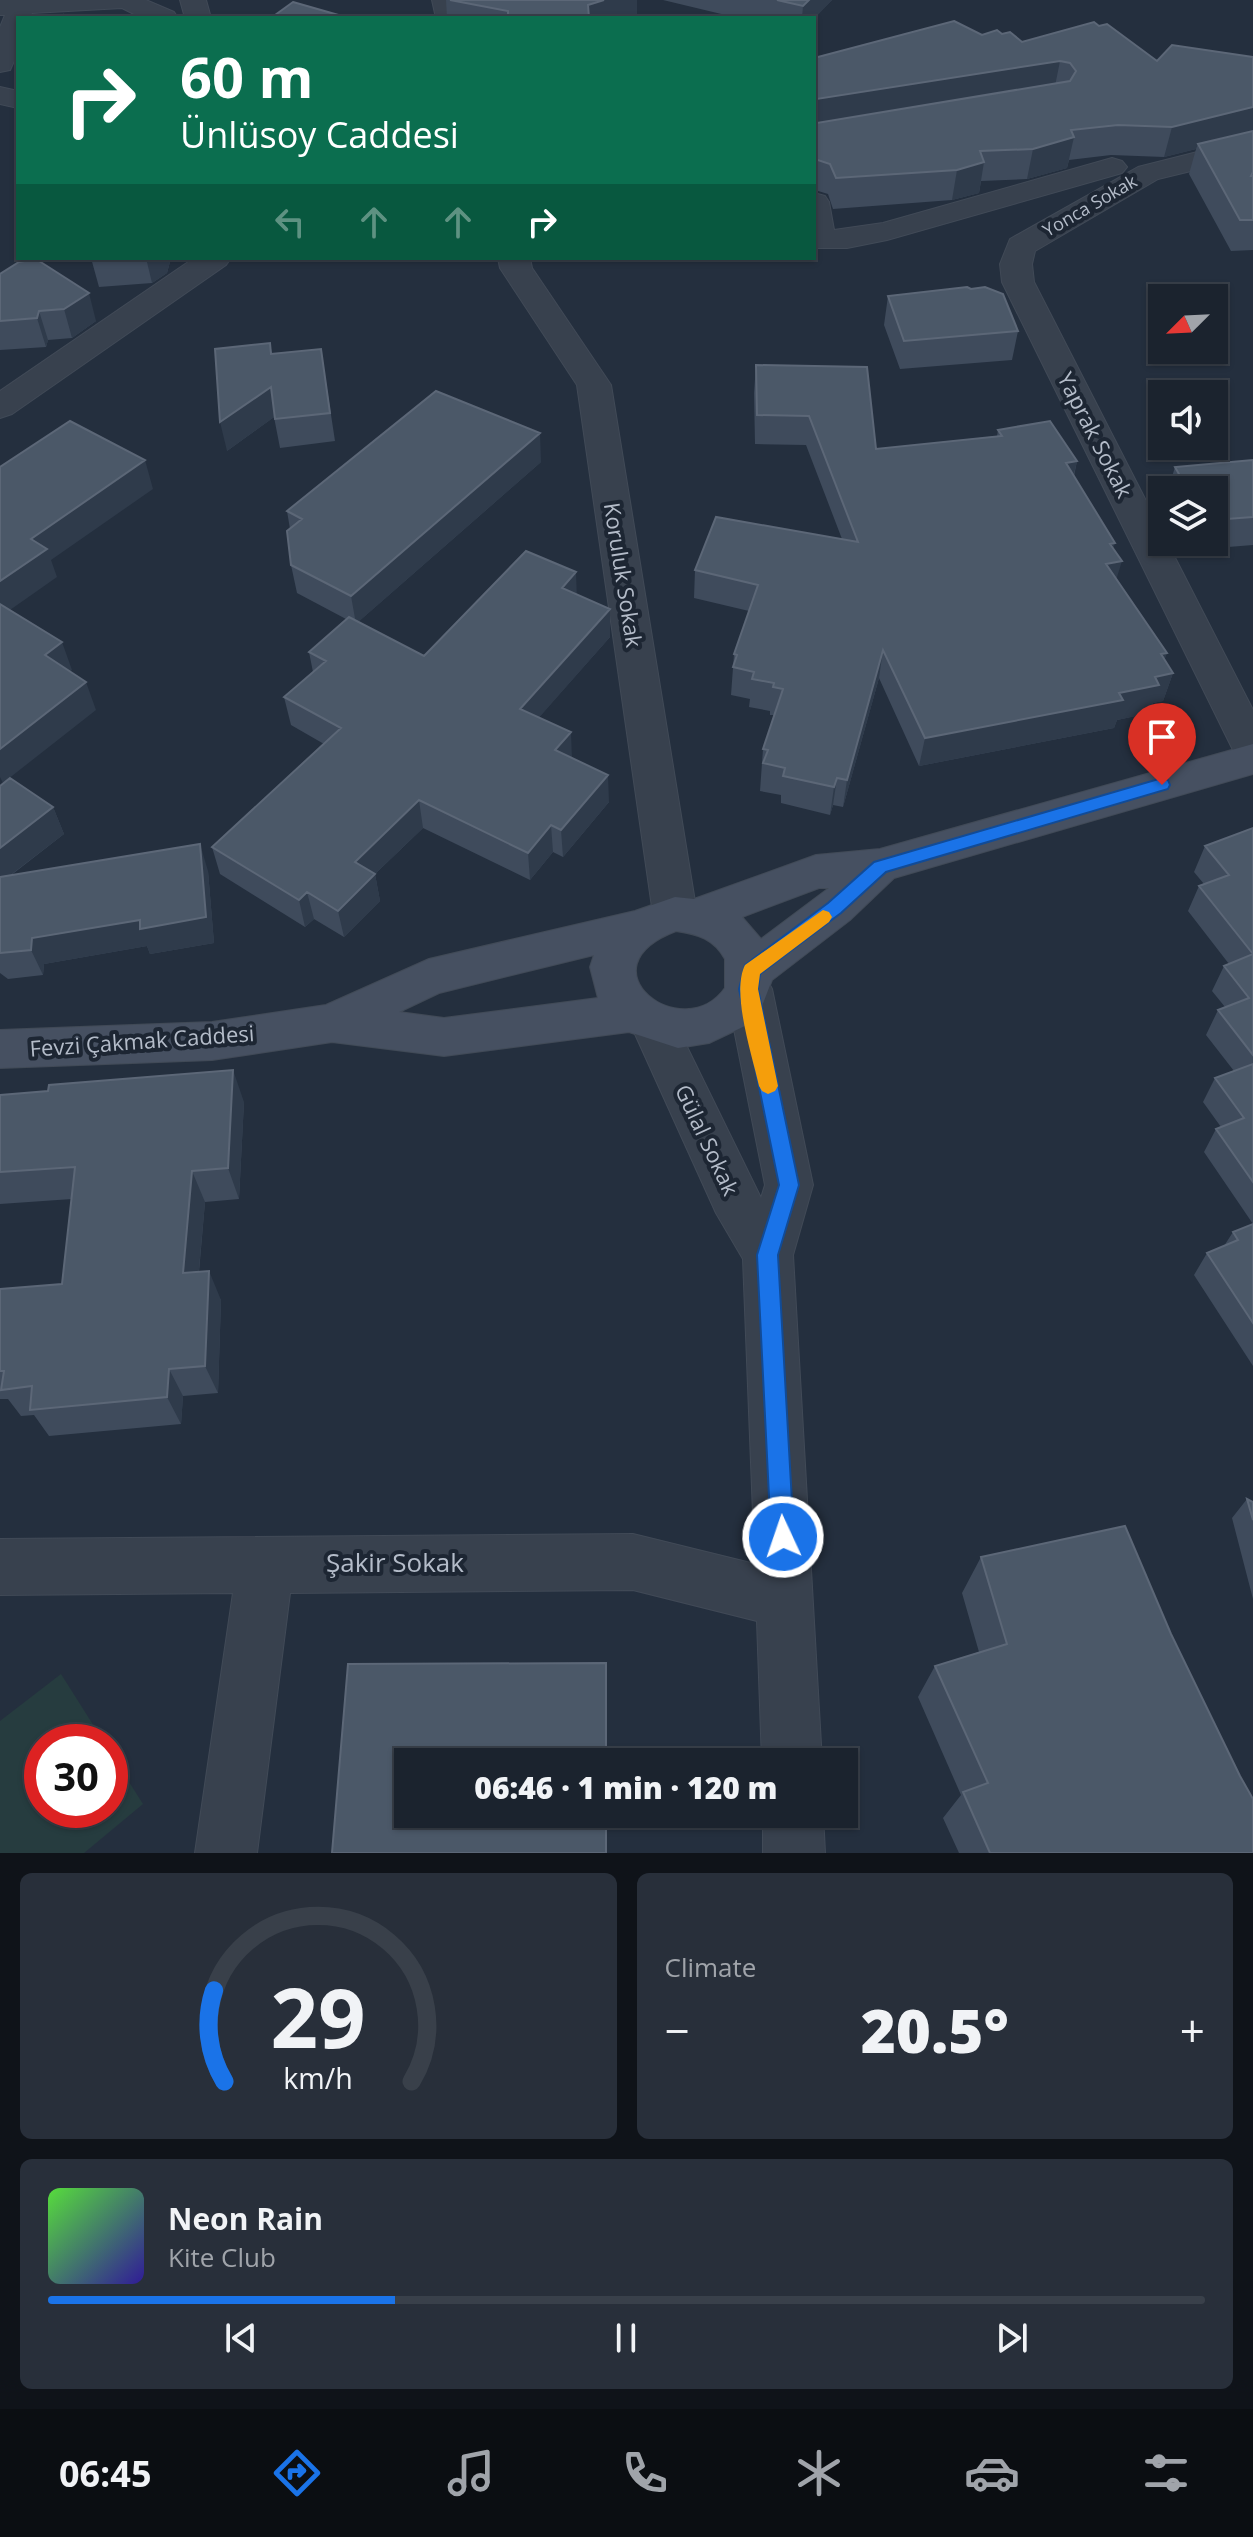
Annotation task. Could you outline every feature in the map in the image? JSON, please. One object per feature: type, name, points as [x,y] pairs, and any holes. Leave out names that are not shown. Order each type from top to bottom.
[{"type":"street","points":[[0,64],[10,6],[130,0],[133,5],[160,16]]},
{"type":"street","name":"Yonca Sokak","points":[[1021,246],[1148,173],[1253,147]]},
{"type":"street","points":[[817,239],[847,239],[887,231],[1112,167]]},
{"type":"street","name":"Yaprak Sokak","points":[[1021,246],[1016,264],[1018,282],[1253,750]]},
{"type":"street","points":[[0,407],[212,260]]},
{"type":"street","name":"Koruluk Sokak","points":[[514,260],[516,268],[594,385],[669,920]]},
{"type":"street","points":[[0,378],[47,375]]},
{"type":"street","name":"Fevzi Çakmak Caddesi","points":[[332,1023],[429,977],[669,920],[816,872],[880,866],[1253,759]]},
{"type":"street","points":[[750,980],[747,952],[735,936],[718,923],[669,920],[620,943],[612,960],[612,979],[619,997],[643,1018],[676,1029],[699,1027],[722,1019],[738,1006],[750,980],[880,866]]},
{"type":"street","name":"Gülal Sokak","points":[[750,980],[789,1185],[768,1255],[791,1748]]},
{"type":"street","name":"Fevzi Çakmak Caddesi","points":[[0,1049],[212,1041],[332,1023],[444,1037],[643,1018]]},
{"type":"street","name":"Gülal Sokak","points":[[643,1018],[733,1197],[768,1255]]},
{"type":"street","name":"Şakir Sokak","points":[[0,1567],[633,1562],[786,1600]]},
{"type":"street","points":[[226,1853],[266,1563]]},
{"type":"street","points":[[793,1828],[794,1853]]},
{"type":"green space","points":[[61,1674],[93,1724],[24,1724],[24,1828],[114,1828],[84,1853],[0,1853],[0,1721]]},
{"type":"green space","points":[[128,1780],[143,1804],[128,1816]]},
{"type":"building","points":[[450,0],[604,0],[588,5],[589,16],[508,16],[508,11]]},
{"type":"building","points":[[777,0],[809,0],[803,6]]},
{"type":"building","points":[[293,2],[342,16],[274,16]]},
{"type":"building","points":[[954,21],[982,35],[997,30],[1002,34],[1010,32],[1022,42],[1094,22],[1099,26],[1107,24],[1157,61],[1172,45],[1253,57],[1253,107],[1172,127],[1118,125],[1071,130],[1074,137],[1033,149],[980,151],[984,162],[957,170],[836,178],[830,164],[816,161],[816,122],[1070,81],[1076,71],[1070,63],[1060,61],[816,99],[816,57]]},
{"type":"building","points":[[1253,131],[1253,220],[1240,220],[1198,144]]},
{"type":"building","points":[[38,260],[89,293],[64,309],[39,311],[37,318],[0,321],[0,274],[19,262]]},
{"type":"building","points":[[985,287],[1003,294],[1018,331],[904,341],[888,296]]},
{"type":"building","points":[[270,343],[271,354],[321,349],[330,413],[275,419],[271,387],[220,422],[215,349]]},
{"type":"building","points":[[756,365],[867,367],[876,449],[1002,436],[998,430],[1050,421],[1077,461],[1066,463],[1115,543],[1110,544],[1122,561],[1106,564],[1167,653],[1161,654],[1173,673],[1155,677],[1159,685],[1119,693],[1123,700],[925,738],[883,650],[847,780],[837,778],[834,787],[783,776],[785,768],[763,763],[768,750],[763,749],[783,689],[773,687],[774,683],[752,679],[754,672],[733,667],[737,655],[734,654],[758,585],[695,570],[716,517],[858,542],[809,416],[757,415]]},
{"type":"building","points":[[436,391],[540,433],[351,596],[291,565],[287,531],[302,519],[287,511]]},
{"type":"building","points":[[70,421],[145,460],[31,539],[47,549],[0,581],[0,467]]},
{"type":"building","points":[[1253,460],[1253,517],[1228,519],[1228,476],[1180,476],[1175,467]]},
{"type":"building","points":[[526,551],[576,572],[562,588],[610,609],[520,709],[571,732],[555,750],[608,775],[561,830],[551,825],[528,853],[419,800],[355,862],[375,874],[338,911],[307,892],[299,900],[212,847],[341,728],[284,697],[326,661],[309,652],[349,617],[424,656]]},
{"type":"building","points":[[0,604],[62,642],[45,655],[86,682],[0,749]]},
{"type":"building","points":[[10,778],[53,807],[0,848],[0,786]]},
{"type":"building","points":[[1253,828],[1253,954],[1199,886],[1229,875],[1205,846]]},
{"type":"building","points":[[200,844],[206,917],[140,929],[140,920],[32,938],[31,950],[0,953],[0,877]]},
{"type":"building","points":[[1253,954],[1253,1055],[1218,1010],[1249,998],[1224,966]]},
{"type":"building","points":[[1253,1064],[1253,1182],[1216,1129],[1244,1118],[1215,1078]]},
{"type":"building","points":[[233,1070],[228,1168],[192,1171],[183,1273],[209,1271],[205,1366],[169,1369],[167,1397],[30,1410],[32,1386],[1,1390],[4,1371],[0,1371],[0,1289],[62,1284],[75,1167],[0,1172],[0,1095],[48,1091],[49,1085]]},
{"type":"building","points":[[1253,1224],[1253,1323],[1207,1253],[1238,1240],[1233,1232]]},
{"type":"building","points":[[1247,1499],[1253,1502],[1253,1520]]},
{"type":"building","points":[[1125,1526],[1171,1634],[1253,1799],[1253,1853],[990,1853],[963,1792],[988,1783],[935,1666],[1007,1644],[981,1557]]},
{"type":"building","points":[[606,1663],[606,1748],[394,1748],[394,1828],[606,1828],[606,1853],[332,1853],[348,1664]]},
{"type":"slow traffic","points":[[768,1086],[749,989],[752,970],[823,917]]},
{"type":"route","points":[[783,1537],[768,1255],[789,1185],[749,989],[752,970],[835,908],[880,866],[1162,785]]}]
